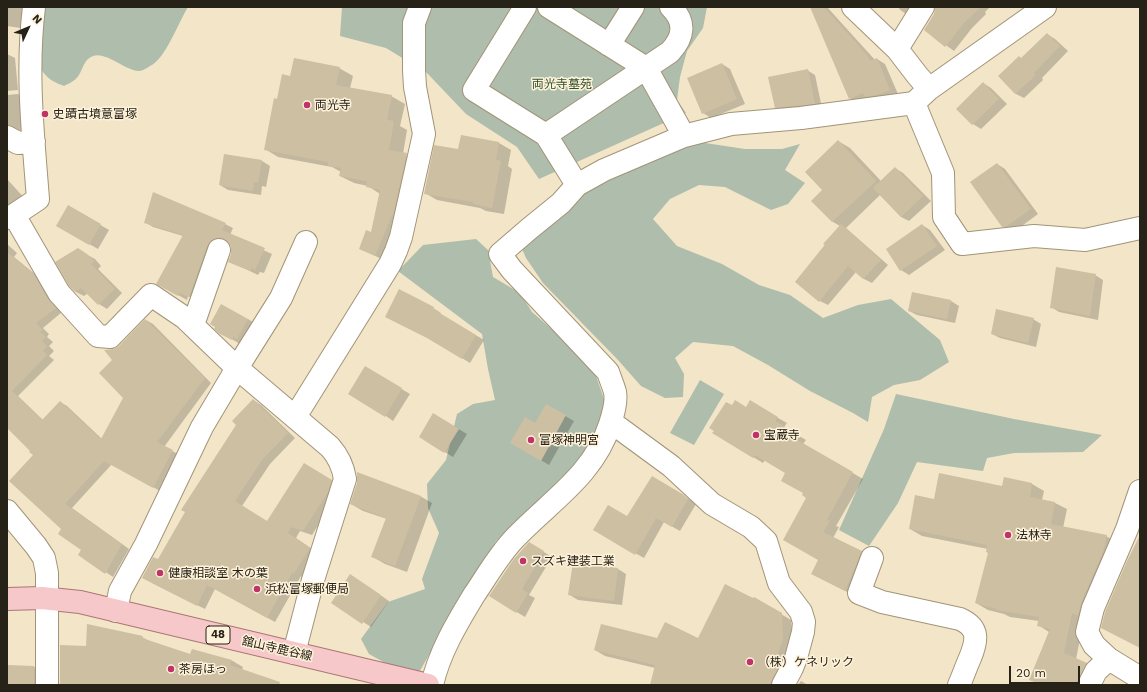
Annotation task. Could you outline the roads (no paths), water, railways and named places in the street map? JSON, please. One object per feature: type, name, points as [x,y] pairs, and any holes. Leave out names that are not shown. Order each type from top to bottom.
[{"type":"main road","name":"舘山寺鹿谷線","points":[[7,599],[47,598],[80,602],[428,685]]},
{"type":"street","points":[[34,7],[30,75],[38,199],[10,217],[59,293],[98,336],[110,337],[151,295],[185,318],[237,368],[330,447],[338,456],[343,467],[345,479],[314,580],[294,653]]},
{"type":"street","points":[[295,417],[390,264],[396,251],[424,134],[414,74],[414,23],[420,7]]},
{"type":"street","points":[[525,7],[474,90],[546,135],[577,185]]},
{"type":"street","points":[[548,7],[646,68],[684,136]]},
{"type":"street","points":[[609,45],[633,7]]},
{"type":"street","points":[[546,135],[670,52],[678,44],[682,34],[681,23],[677,13],[671,7]]},
{"type":"street","points":[[853,7],[897,48],[917,75],[944,173],[944,216],[962,244],[1034,236],[1085,240],[1140,228]]},
{"type":"street","points":[[897,48],[923,7]]},
{"type":"street","points":[[432,685],[435,670],[456,627],[491,569],[514,538],[586,469],[598,452],[607,434],[614,414],[615,393],[608,372],[512,270],[500,254],[561,203],[577,185],[604,170],[684,136],[731,124],[801,118],[922,96],[1045,7]]},
{"type":"street","points":[[7,137],[18,143],[34,142]]},
{"type":"street","points":[[116,611],[120,591],[146,544],[202,427],[281,298],[306,242]]},
{"type":"street","points":[[193,325],[219,250]]},
{"type":"street","points":[[611,422],[672,466],[712,504],[751,527],[766,541],[780,583],[801,612],[804,622],[796,658],[783,685]]},
{"type":"street","points":[[1140,492],[1127,529],[1093,608],[1087,632],[1094,645],[1109,660],[1140,678]]},
{"type":"street","points":[[7,511],[44,558],[47,573],[47,685]]},
{"type":"street","points":[[872,558],[860,593],[882,602],[960,619],[968,623],[973,629],[976,637],[975,646],[959,685]]},
{"type":"street","points":[[1089,685],[1096,671],[1109,660]]},
{"type":"place","name":"両光寺","points":[[307,105]]},
{"type":"place","name":"史蹟古墳意富塚","points":[[45,114]]},
{"type":"place","name":"宝蔵寺","points":[[756,435]]},
{"type":"place","name":"富塚神明宮","points":[[531,440]]},
{"type":"place","name":"法林寺","points":[[1008,535]]},
{"type":"place","name":"スズキ建装工業","points":[[523,561]]},
{"type":"place","name":"健康相談室 木の葉","points":[[160,573]]},
{"type":"place","name":"浜松富塚郵便局","points":[[257,589]]},
{"type":"place","name":"（株）ケネリック","points":[[750,662]]},
{"type":"place","name":"茶房ほっ","points":[[171,669]]},
{"type":"park label","name":"両光寺墓苑","points":[[562,84]]}]
